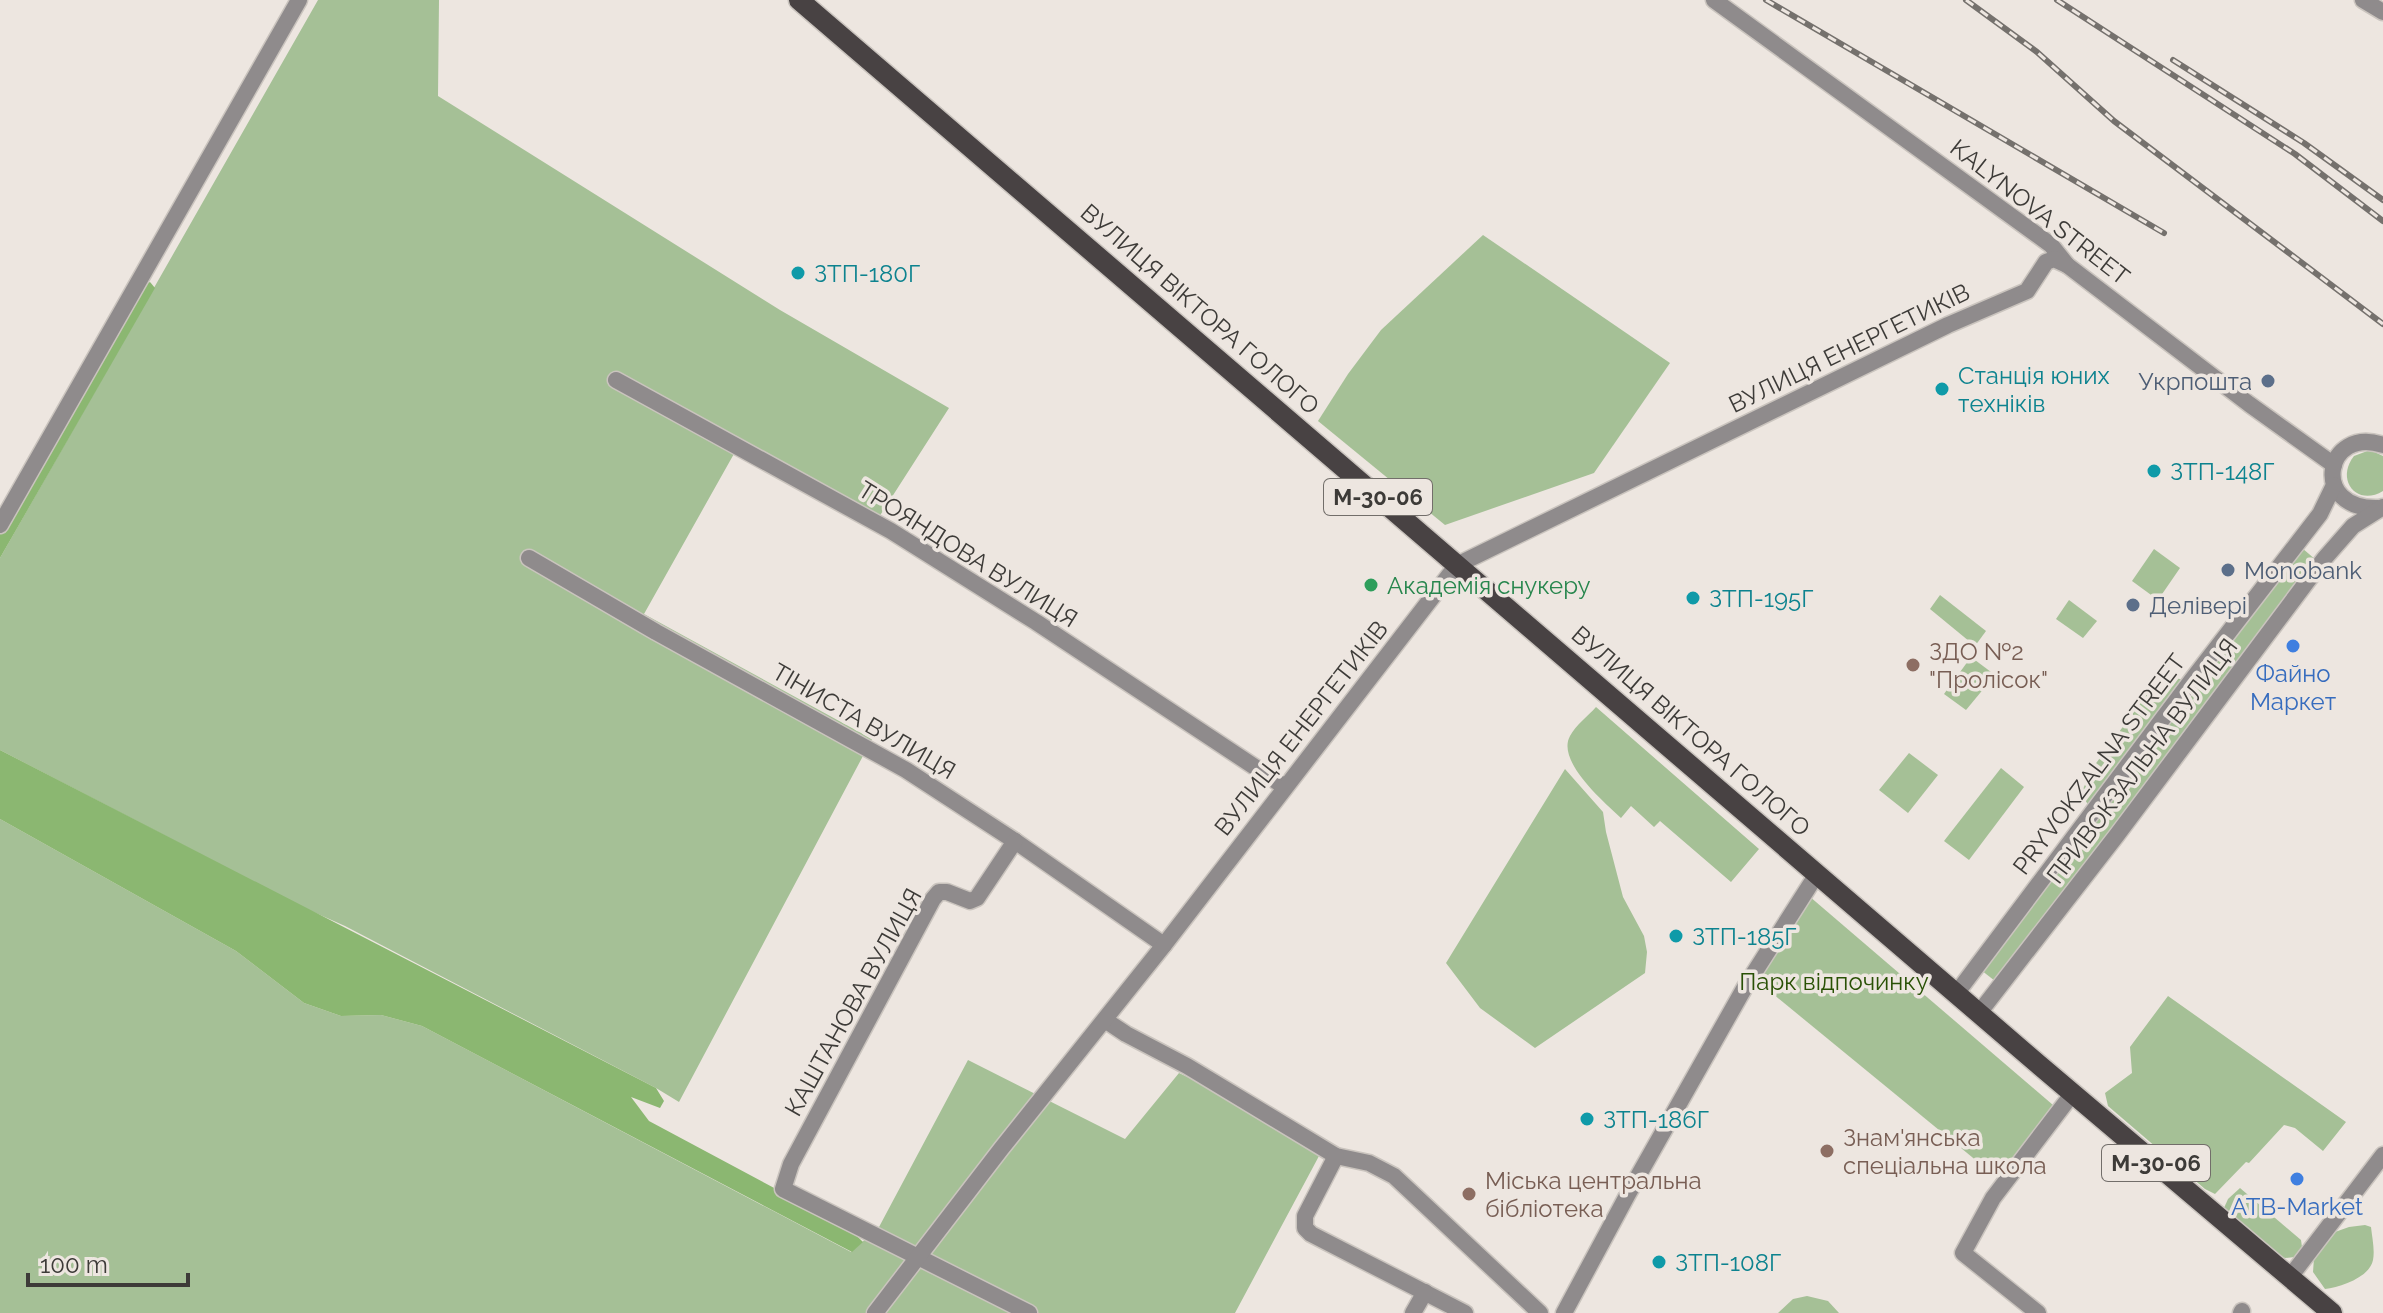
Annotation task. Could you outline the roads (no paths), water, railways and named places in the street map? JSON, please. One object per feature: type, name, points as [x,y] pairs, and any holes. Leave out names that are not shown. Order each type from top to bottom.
[{"type":"main road","name":"ВУЛИЦЯ ВІКТОРА ГОЛОГО","points":[[799,0],[2332,1313]]},
{"type":"street","points":[[0,525],[299,0]]},
{"type":"street","name":"KALYNOVA STREET","points":[[1714,0],[2051,245],[2067,265],[2334,465]]},
{"type":"street","points":[[2363,0],[2383,12]]},
{"type":"street","name":"ВУЛИЦЯ ЕНЕРГЕТИКІВ","points":[[875,1313],[1457,565],[1948,325],[2027,291],[2046,262],[2054,259],[2067,265]]},
{"type":"street","name":"ТРОЯНДОВА ВУЛИЦЯ","points":[[616,380],[891,531],[1036,622],[1285,787]]},
{"type":"street","points":[[2382,507],[2356,507],[2342,499],[2334,485],[2334,465],[2339,454],[2359,441],[2383,445]]},
{"type":"street","name":"PRYVOKZALNA STREET","points":[[1956,994],[2320,514],[2334,485]]},
{"type":"street","name":"ПРИВОКЗАЛЬНА ВУЛИЦЯ","points":[[1979,1013],[2331,551],[2353,526],[2382,507]]},
{"type":"street","name":"ТІНИСТА ВУЛИЦЯ","points":[[529,558],[906,770],[1015,841],[1164,945]]},
{"type":"street","name":"КАШТАНОВА ВУЛИЦЯ","points":[[917,1258],[783,1189],[791,1164],[933,899],[939,892],[970,901],[977,898],[1015,841]]},
{"type":"street","points":[[1564,1313],[1738,1000],[1817,874]]},
{"type":"street","points":[[1105,1020],[1336,1156],[1369,1163],[1394,1176],[1540,1313]]},
{"type":"street","points":[[2038,1313],[1963,1253],[1993,1198],[2073,1093]]},
{"type":"street","points":[[2290,1277],[2383,1155]]},
{"type":"street","points":[[1336,1156],[1305,1216],[1305,1228],[1311,1234],[1465,1313]]},
{"type":"street","points":[[917,1258],[932,1262],[1029,1313]]},
{"type":"street","points":[[1413,1313],[1425,1292]]},
{"type":"railway","points":[[1766,0],[2164,233]]},
{"type":"railway","points":[[1966,0],[2037,52],[2114,121],[2383,324]]},
{"type":"railway","points":[[2057,0],[2295,154],[2383,221]]},
{"type":"railway","points":[[2173,60],[2304,143],[2383,200]]},
{"type":"place","name":"ЗТП-180Г","points":[[798,273]]},
{"type":"place","name":"Укрпошта","points":[[2268,381]]},
{"type":"place","name":"Станція юних техніків","points":[[1942,389]]},
{"type":"place","name":"ЗТП-148Г","points":[[2154,471]]},
{"type":"place","name":"Monobank","points":[[2228,570]]},
{"type":"place","name":"Академія снукеру","points":[[1371,585]]},
{"type":"place","name":"ЗТП-195Г","points":[[1693,598]]},
{"type":"place","name":"Делівері","points":[[2133,605]]},
{"type":"place","name":"Файно Маркет","points":[[2293,646]]},
{"type":"place","name":"ЗДО №2 \"Пролісок\"","points":[[1913,665]]},
{"type":"place","name":"ЗТП-185Г","points":[[1676,936]]},
{"type":"place","name":"ЗТП-186Г","points":[[1587,1119]]},
{"type":"place","name":"Знам'янська спеціальна школа","points":[[1827,1151]]},
{"type":"place","name":"ATB-Market","points":[[2297,1179]]},
{"type":"place","name":"Міська центральна бібліотека","points":[[1469,1194]]},
{"type":"place","name":"ЗТП-108Г","points":[[1659,1262]]},
{"type":"park label","name":"Парк відпочинку","points":[[1834,981]]}]
